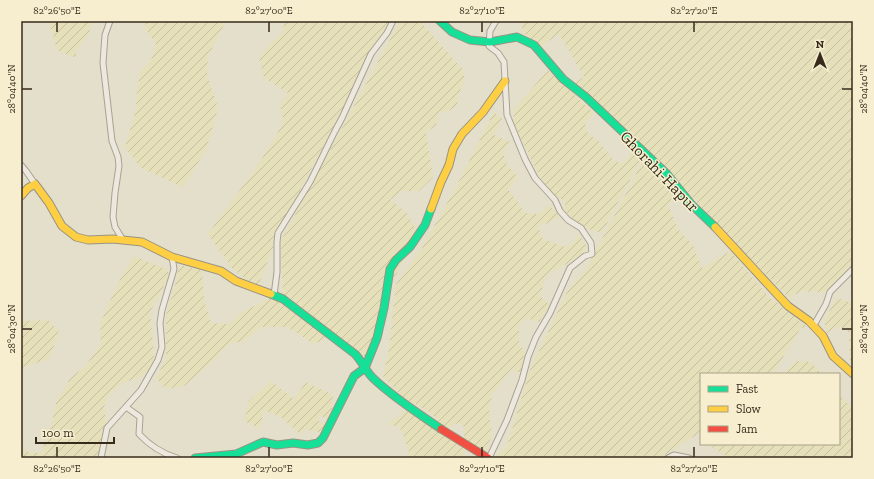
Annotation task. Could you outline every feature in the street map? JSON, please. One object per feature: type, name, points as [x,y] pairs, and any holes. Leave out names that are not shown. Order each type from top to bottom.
[{"type":"street","points":[[110,21],[104,40],[103,63],[112,141],[118,157],[119,166],[114,193],[113,217],[115,226],[123,240]]},
{"type":"street","points":[[274,295],[277,272],[278,233],[310,182],[342,118],[371,54],[393,21]]},
{"type":"street","name":"Ghorahi-Hapur","points":[[440,21],[452,32],[470,40],[490,42],[517,37],[534,45],[563,79],[586,97],[667,174],[692,205],[719,231],[788,306],[814,325],[823,336],[833,356],[853,374]]},
{"type":"street","points":[[21,166],[49,203],[62,226],[76,238],[88,240],[123,240],[142,242],[172,257],[221,271],[236,281],[283,299],[355,354],[372,377],[393,396],[488,458],[507,420],[536,337],[550,313],[570,268],[585,256],[592,254],[591,243],[581,228],[568,220],[560,211],[555,200],[535,178],[525,159],[507,115],[504,62],[498,53],[489,46],[490,30],[496,21]]},
{"type":"street","points":[[195,458],[236,454],[263,442],[277,445],[293,443],[308,445],[318,443],[323,438],[354,376],[366,368],[377,338],[390,269],[396,260],[410,247],[425,225],[440,182],[449,165],[453,149],[462,134],[483,112],[505,81]]},
{"type":"street","points":[[21,196],[28,188],[35,184]]},
{"type":"street","points":[[101,458],[106,428],[141,390],[158,360],[162,347],[160,323],[162,310],[174,269],[172,257]]},
{"type":"street","points":[[814,325],[826,304],[830,292],[853,269]]},
{"type":"street","points":[[126,407],[140,417],[139,434],[149,444],[165,454],[177,458]]},
{"type":"street","points":[[668,458],[674,455],[689,458]]},
{"type":"shaded area","points":[[49,21],[93,21],[88,35],[76,51],[76,58],[57,50]]},
{"type":"shaded area","points":[[146,21],[226,21],[208,56],[207,75],[218,108],[206,150],[183,187],[141,168],[125,147],[136,110],[137,89],[141,71],[151,60],[156,43],[145,29]]},
{"type":"shaded area","points":[[285,21],[394,21],[369,59],[282,225],[257,289],[231,267],[208,234],[258,165],[281,127],[283,117],[280,106],[288,93],[264,78],[259,59],[266,48],[282,33]]},
{"type":"shaded area","points":[[400,21],[420,21],[464,71],[464,82],[459,93],[457,105],[450,110],[439,113],[436,125],[426,133],[433,177],[419,191],[401,191],[390,200],[406,212],[419,234],[388,289],[369,357],[355,354],[283,299],[281,241]]},
{"type":"shaded area","points":[[523,21],[853,21],[853,263],[826,293],[801,291],[789,298],[658,161],[594,101],[571,85],[584,77],[558,34],[542,46],[522,32]]},
{"type":"shaded area","points":[[548,70],[594,113],[585,124],[588,134],[598,140],[614,161],[624,163],[633,151],[642,157],[602,233],[585,228],[568,215],[564,208],[566,202],[551,193],[539,175],[513,122],[515,108]]},
{"type":"shaded area","points":[[494,112],[502,118],[494,135],[510,142],[503,152],[507,165],[518,177],[508,190],[525,213],[538,214],[549,205],[560,216],[551,222],[538,226],[543,239],[565,247],[573,243],[579,234],[587,247],[583,255],[546,275],[540,296],[550,305],[539,322],[526,318],[519,325],[519,344],[525,352],[521,373],[511,370],[492,394],[489,412],[492,435],[486,451],[464,438],[464,427],[459,422],[447,429],[428,411],[404,398],[383,376],[389,348],[396,284],[422,248],[457,185]]},
{"type":"shaded area","points":[[643,159],[680,197],[668,204],[678,229],[693,245],[702,268],[730,251],[769,297],[806,326],[800,329],[773,373],[700,373],[700,433],[660,458],[494,458],[507,446],[530,370],[568,290],[585,271]]},
{"type":"shaded area","points":[[134,256],[168,270],[168,278],[150,312],[155,365],[139,378],[124,382],[110,393],[104,407],[107,428],[100,444],[101,458],[21,458],[21,446],[27,452],[41,453],[50,431],[56,403],[71,377],[85,367],[101,344],[100,324],[117,285]]},
{"type":"shaded area","points":[[179,265],[202,270],[204,300],[211,323],[228,324],[243,312],[272,297],[285,302],[329,337],[314,344],[287,327],[261,327],[244,341],[228,344],[214,360],[184,386],[166,389],[156,378],[166,359],[166,316],[176,282]]},
{"type":"shaded area","points":[[836,298],[853,303],[853,365],[850,363],[849,332],[839,326],[827,333],[824,321]]},
{"type":"shaded area","points":[[48,320],[59,332],[49,359],[23,367],[21,369],[21,324],[23,321]]},
{"type":"shaded area","points":[[796,361],[811,362],[821,373],[784,373]]},
{"type":"shaded area","points":[[271,381],[294,399],[306,382],[333,395],[333,412],[330,419],[320,416],[317,420],[327,425],[322,434],[317,431],[305,430],[300,434],[281,417],[264,410],[260,429],[244,421],[249,401]]},
{"type":"shaded area","points":[[840,395],[853,409],[853,458],[729,458],[709,445],[840,445]]},
{"type":"shaded area","points":[[406,407],[467,447],[462,458],[381,458],[406,457],[409,451],[399,427],[391,425],[388,422],[400,416]]},
{"type":"traffic: fast","points":[[440,21],[452,32],[470,40],[490,42],[517,37],[534,45],[563,79],[586,97],[667,174],[692,205],[715,227]]},
{"type":"traffic: fast","points":[[195,458],[236,454],[263,442],[277,445],[293,443],[308,445],[318,443],[323,438],[354,376],[365,368],[377,338],[384,308],[390,269],[396,260],[410,247],[425,225],[431,209]]},
{"type":"traffic: fast","points":[[271,294],[283,299],[355,354],[371,376],[390,393],[441,429]]},
{"type":"traffic: slow","points":[[431,209],[449,165],[453,149],[462,134],[483,112],[505,81]]},
{"type":"traffic: slow","points":[[21,196],[28,188],[35,184],[49,203],[62,226],[76,237],[88,240],[113,239],[142,242],[172,257],[221,271],[236,281],[271,294]]},
{"type":"traffic: slow","points":[[715,227],[788,306],[809,321],[823,336],[833,356],[853,374]]},
{"type":"traffic: jam","points":[[441,429],[488,458]]}]
